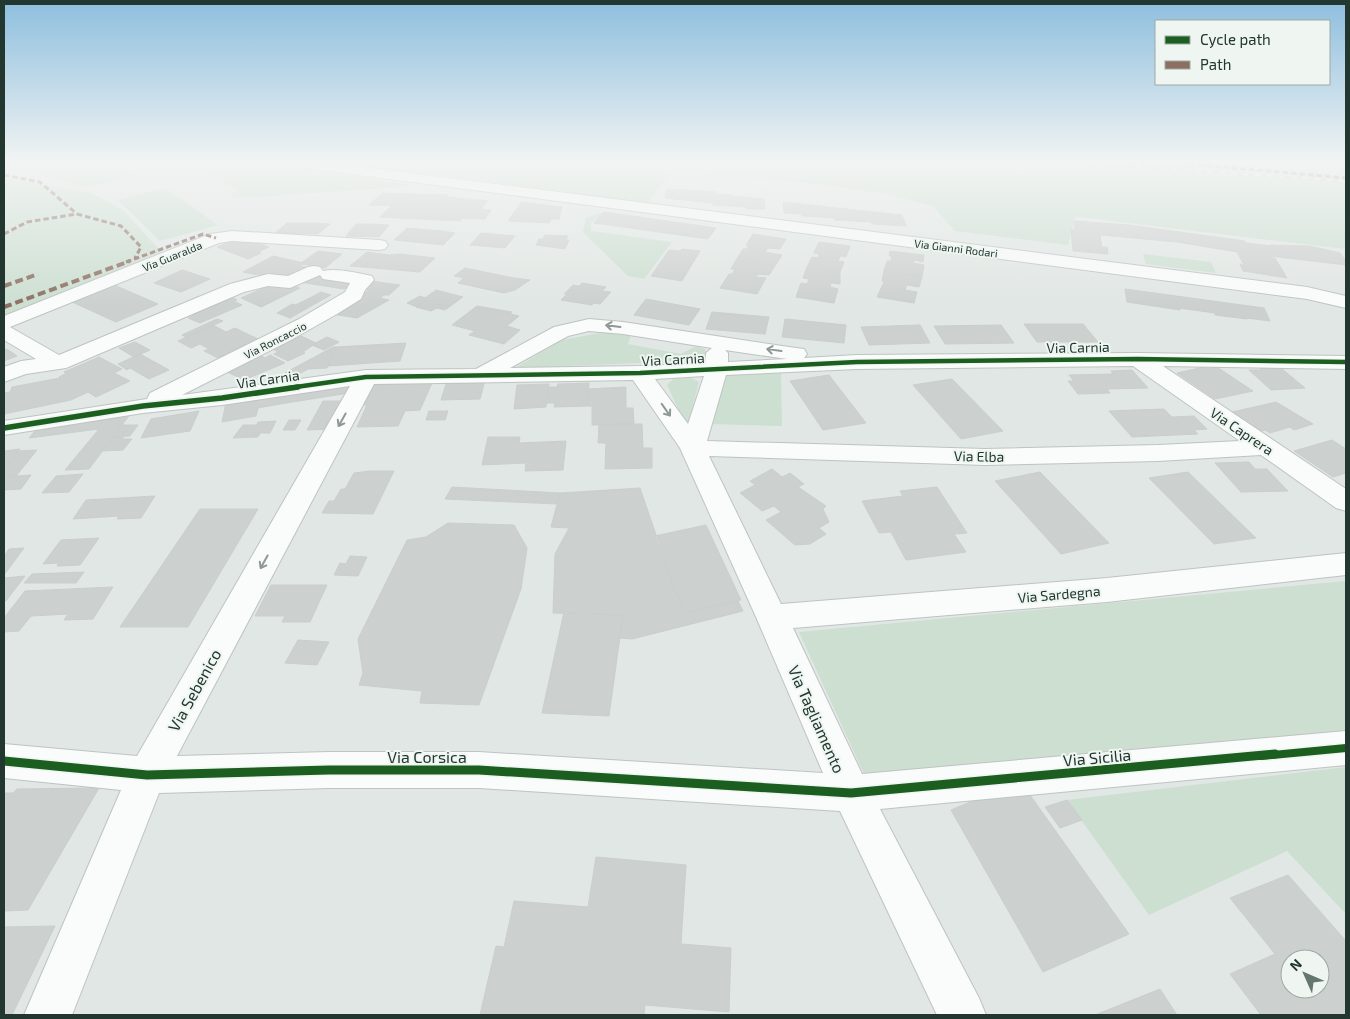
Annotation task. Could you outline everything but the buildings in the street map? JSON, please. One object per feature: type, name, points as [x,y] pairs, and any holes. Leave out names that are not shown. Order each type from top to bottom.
[{"type":"street","name":"Via Gianni Rodari","points":[[666,211],[1307,293],[1346,302]]},
{"type":"street","name":"Via Guaralda","points":[[4,322],[216,238],[232,236],[379,245]]},
{"type":"street","name":"Via Roncaccio","points":[[4,375],[20,368],[58,363],[237,288],[268,280],[290,282],[322,273],[365,280],[356,288],[354,295],[329,311],[288,334],[143,406]]},
{"type":"street","name":"Via Carnia","points":[[480,376],[561,332],[589,325],[623,328],[857,362]]},
{"type":"street","points":[[4,332],[58,363]]},
{"type":"street","name":"Via Carnia","points":[[717,342],[717,370]]},
{"type":"street","name":"Via Carnia","points":[[4,428],[143,406],[222,398],[366,377],[640,373],[857,362],[1138,359],[1346,362]]},
{"type":"street","name":"Via Caprera","points":[[1138,359],[1346,502]]},
{"type":"street","points":[[692,448],[717,370]]},
{"type":"street","name":"Via Tagliamento","points":[[640,373],[692,448],[772,617],[851,793],[962,1015]]},
{"type":"street","name":"Via Sebenico","points":[[48,1015],[147,774],[366,377]]},
{"type":"street","name":"Via Elba","points":[[692,448],[985,457],[1158,453],[1267,448]]},
{"type":"street","name":"Via Sardegna","points":[[772,617],[1107,590],[1346,564]]},
{"type":"street","name":"Via Sicilia","points":[[851,793],[1346,748]]},
{"type":"street","name":"Via Corsica","points":[[4,761],[147,774],[320,770],[479,770],[851,793]]},
{"type":"green space","points":[[4,211],[123,211],[163,254],[4,316]]},
{"type":"green space","points":[[129,211],[197,211],[218,225],[160,241]]},
{"type":"green space","points":[[937,211],[1346,211],[1346,249],[1079,217],[1075,218],[1068,245],[955,231]]},
{"type":"green space","points":[[604,212],[591,223],[591,231],[672,242],[644,279],[628,276],[583,232],[586,218]]},
{"type":"green space","points":[[1143,254],[1211,262],[1216,273],[1146,264]]},
{"type":"green space","points":[[605,332],[631,335],[628,344],[681,354],[696,346],[705,349],[707,356],[692,361],[515,368],[562,340]]},
{"type":"green space","points":[[781,373],[782,426],[710,424],[724,375]]},
{"type":"green space","points":[[688,376],[699,382],[687,428],[667,385],[674,378]]},
{"type":"green space","points":[[1346,581],[1346,737],[865,776],[799,632]]},
{"type":"green space","points":[[1346,767],[1346,914],[1287,851],[1149,915],[1067,800]]},
{"type":"marked path","points":[[73,211],[77,214]]},
{"type":"marked path","points":[[4,234],[27,222],[77,214],[121,226],[141,247],[135,258]]},
{"type":"marked path","points":[[4,307],[203,234],[216,238]]},
{"type":"marked path","points":[[4,286],[38,274]]},
{"type":"cycle path","points":[[4,428],[143,406],[222,398],[366,377],[640,373],[857,362],[1138,359],[1346,362]]},
{"type":"cycle path","points":[[4,761],[147,775],[329,770],[479,770],[851,793],[1346,748]]}]
